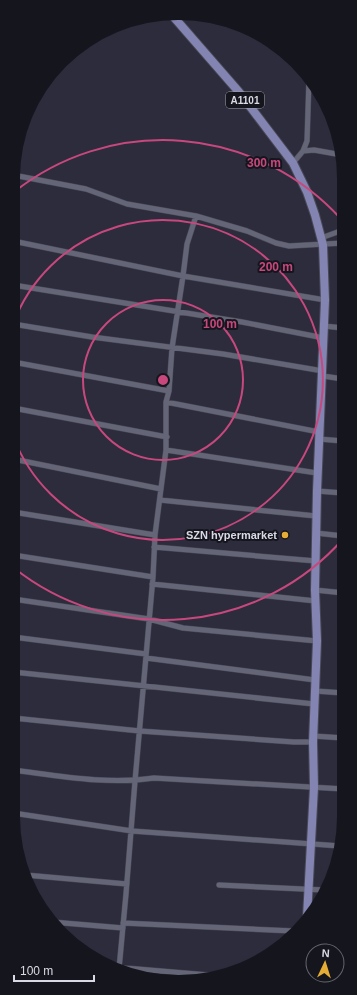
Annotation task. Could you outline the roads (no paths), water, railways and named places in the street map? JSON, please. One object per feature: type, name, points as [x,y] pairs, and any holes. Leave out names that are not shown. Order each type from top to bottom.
[{"type":"main road","name":"A1101","points":[[176,20],[239,92],[293,163],[307,192],[315,214],[322,242],[325,300],[316,516],[316,642],[313,739],[314,787],[307,909]]},
{"type":"street","points":[[293,163],[303,151],[307,141],[309,88]]},
{"type":"street","points":[[303,151],[314,150],[335,154]]},
{"type":"street","points":[[20,176],[86,189],[127,204],[196,216],[247,231],[276,243],[289,246],[322,242],[337,243]]},
{"type":"street","points":[[118,963],[123,926],[132,831],[153,577],[155,535],[166,450],[166,402],[169,391],[172,348],[187,244],[196,216]]},
{"type":"street","points":[[322,242],[337,233]]},
{"type":"street","points":[[20,242],[183,276],[325,300]]},
{"type":"street","points":[[20,286],[324,338]]},
{"type":"street","points":[[20,325],[86,336],[223,354],[337,378]]},
{"type":"street","points":[[324,326],[337,327]]},
{"type":"street","points":[[20,363],[169,391]]},
{"type":"street","points":[[166,402],[337,440]]},
{"type":"street","points":[[20,409],[167,437]]},
{"type":"street","points":[[166,450],[317,473]]},
{"type":"street","points":[[20,460],[161,489]]},
{"type":"street","points":[[317,491],[337,493]]},
{"type":"street","points":[[160,500],[316,516]]},
{"type":"street","points":[[20,513],[155,535]]},
{"type":"street","points":[[316,533],[337,535]]},
{"type":"street","points":[[154,547],[316,561]]},
{"type":"street","points":[[20,556],[153,577]]},
{"type":"street","points":[[152,584],[316,601]]},
{"type":"street","points":[[315,590],[337,592]]},
{"type":"street","points":[[20,600],[149,619],[183,628],[316,642]]},
{"type":"street","points":[[20,638],[315,680]]},
{"type":"street","points":[[20,673],[314,704]]},
{"type":"street","points":[[315,691],[337,693]]},
{"type":"street","points":[[20,719],[140,731],[294,742],[313,739],[337,738]]},
{"type":"street","points":[[20,771],[108,782],[135,781],[154,778],[337,789]]},
{"type":"street","points":[[20,814],[132,831],[334,846]]},
{"type":"street","points":[[31,876],[127,884]]},
{"type":"street","points":[[218,886],[319,890]]},
{"type":"street","points":[[60,922],[123,926],[289,931]]},
{"type":"street","points":[[135,969],[197,974]]},
{"type":"place","name":"SZN hypermarket","points":[[285,535]]}]
